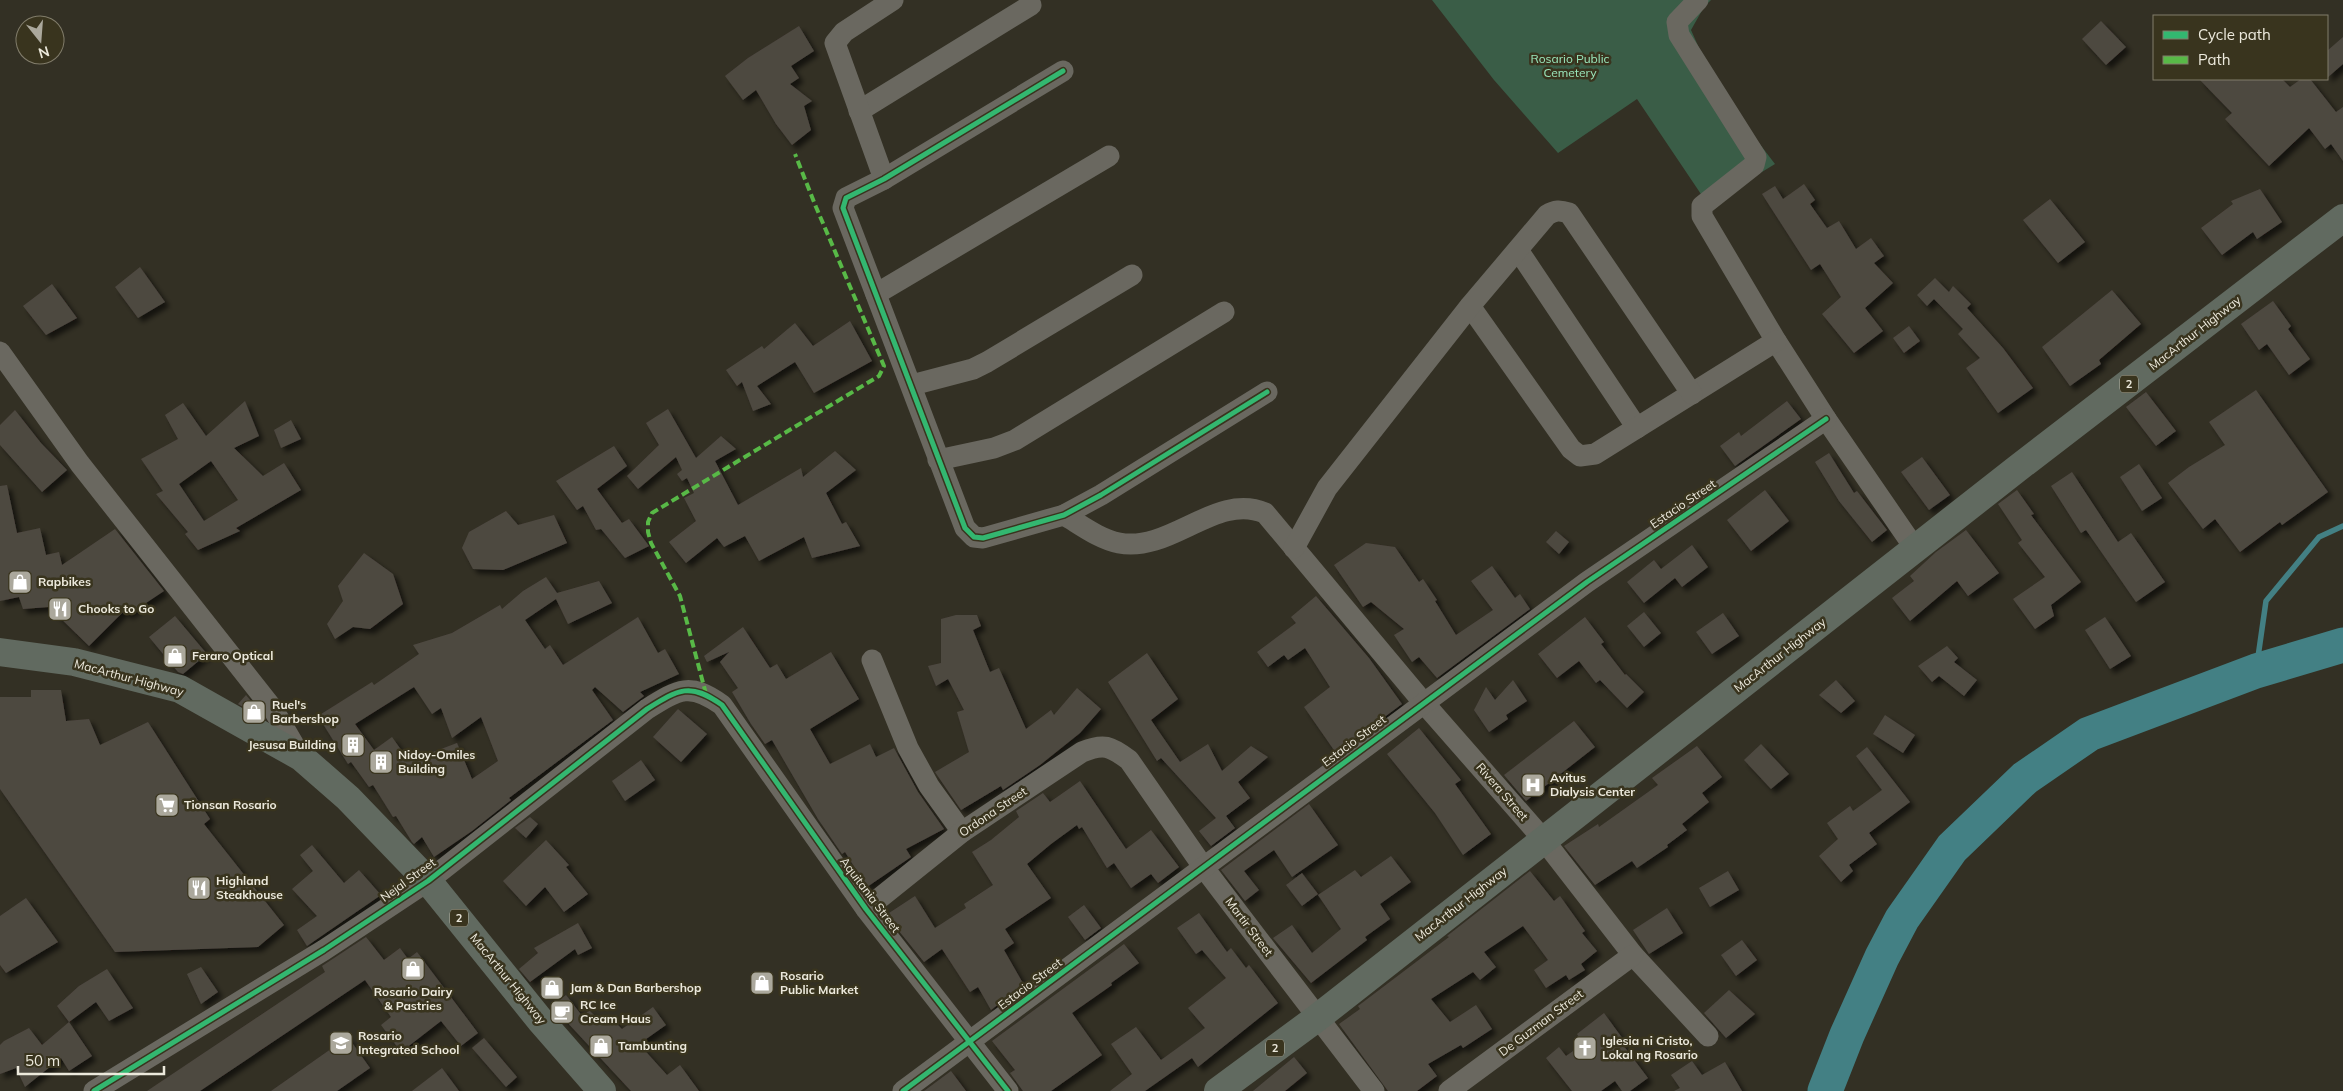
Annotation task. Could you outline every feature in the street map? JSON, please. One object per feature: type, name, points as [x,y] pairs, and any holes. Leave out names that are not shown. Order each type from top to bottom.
[{"type":"highway","name":"MacArthur Highway","points":[[1218,1091],[1317,1018],[1543,839],[1916,550],[2018,468],[2343,218]]},
{"type":"highway","name":"MacArthur Highway","points":[[0,652],[74,662],[180,689],[301,757],[348,798],[428,881],[540,1020],[602,1091]]},
{"type":"street","points":[[884,179],[835,43],[844,32],[893,0]]},
{"type":"street","points":[[1698,0],[1677,22],[1679,35],[1756,157],[1754,165],[1705,202],[1701,212],[1776,341],[1826,419],[1916,550]]},
{"type":"street","points":[[859,111],[1031,5]]},
{"type":"street","points":[[1063,71],[884,179],[846,198],[843,205],[965,528],[974,537],[983,538],[1064,515],[1101,495],[1267,392]]},
{"type":"street","points":[[876,294],[1109,156]]},
{"type":"street","points":[[1294,548],[1327,488],[1470,306],[1547,215],[1558,210],[1569,214],[1692,394]]},
{"type":"street","points":[[1518,250],[1637,428]]},
{"type":"street","points":[[912,385],[973,369],[1132,275]]},
{"type":"street","points":[[1470,306],[1575,454],[1586,457],[1595,454],[1776,341]]},
{"type":"street","points":[[938,460],[994,448],[1015,440],[1224,312]]},
{"type":"street","points":[[0,352],[80,464],[272,710],[301,757]]},
{"type":"street","name":"Estacio Street","points":[[903,1091],[1204,868],[1423,702],[1587,582],[1826,419]]},
{"type":"street","name":"Rivera Street","points":[[1064,515],[1108,540],[1139,545],[1157,541],[1219,513],[1234,509],[1253,508],[1265,513],[1423,702],[1543,839],[1633,955],[1708,1036]]},
{"type":"street","points":[[872,660],[912,757],[962,832]]},
{"type":"street","name":"Nejal Street","points":[[94,1091],[324,950],[428,881],[451,861],[664,698],[677,692],[692,691],[706,694],[722,705]]},
{"type":"street","name":"Aquitania Street","points":[[722,705],[866,909],[1008,1091]]},
{"type":"street","name":"Ordona Street","points":[[866,909],[962,832],[1082,752],[1104,745],[1114,749],[1129,760]]},
{"type":"street","name":"Martir Street","points":[[1129,760],[1204,868],[1374,1091]]},
{"type":"street","name":"De Guzman Street","points":[[1449,1091],[1633,955]]},
{"type":"green space","name":"Rosario Public Cemetery","points":[[1432,0],[1711,0],[1704,7],[1691,30],[1699,48],[1749,130],[1775,164],[1739,186],[1711,209],[1637,99],[1558,153],[1494,80]]},
{"type":"building","points":[[2101,21],[2126,47],[2106,65],[2082,39]]},
{"type":"building","points":[[799,26],[814,51],[791,66],[799,78],[790,84],[812,101],[804,106],[811,130],[792,145],[776,124],[756,90],[743,100],[725,76],[748,58]]},
{"type":"building","points":[[2343,37],[2343,64],[2328,77],[2328,50]]},
{"type":"building","points":[[2200,80],[2283,80],[2290,87],[2300,80],[2311,80],[2336,112],[2343,107],[2343,161],[2331,144],[2325,149],[2309,128],[2269,166],[2225,119],[2232,113]]},
{"type":"building","points":[[1804,184],[1815,200],[1810,204],[1827,228],[1839,221],[1856,249],[1871,238],[1884,256],[1874,263],[1893,283],[1865,308],[1883,331],[1854,353],[1822,314],[1841,297],[1820,264],[1811,270],[1762,194],[1775,186],[1783,199]]},
{"type":"building","points":[[2260,189],[2282,222],[2257,239],[2253,232],[2222,255],[2201,228],[2233,204],[2231,201]]},
{"type":"building","points":[[2050,199],[2085,242],[2058,263],[2023,220]]},
{"type":"building","points":[[140,267],[165,302],[138,318],[115,287]]},
{"type":"building","points":[[1935,278],[1949,292],[1953,286],[1971,304],[1967,308],[2003,348],[2033,388],[1998,413],[1966,368],[1980,358],[1958,334],[1963,329],[1934,299],[1927,306],[1917,295]]},
{"type":"building","points":[[52,284],[77,318],[46,335],[23,306]]},
{"type":"building","points":[[2112,290],[2141,324],[2099,360],[2101,364],[2070,386],[2042,347]]},
{"type":"building","points":[[2273,301],[2291,326],[2288,329],[2310,359],[2289,375],[2267,344],[2259,350],[2241,324]]},
{"type":"building","points":[[850,321],[872,361],[814,393],[795,362],[757,386],[771,404],[753,411],[742,382],[737,386],[726,370],[762,346],[764,349],[795,323],[813,346]]},
{"type":"building","points":[[1909,326],[1920,341],[1904,353],[1893,338]]},
{"type":"building","points":[[2256,390],[2328,492],[2282,525],[2280,522],[2240,552],[2215,519],[2203,529],[2168,483],[2189,467],[2225,445],[2209,422]]},
{"type":"building","points":[[2146,392],[2176,431],[2156,446],[2126,407]]},
{"type":"building","points":[[245,401],[259,436],[234,448],[263,476],[284,463],[301,490],[236,528],[240,531],[198,550],[185,534],[188,532],[156,494],[163,491],[141,459],[178,439],[165,415],[183,403],[206,436]],"holes":[[[211,461],[238,500],[204,521],[179,484]]]},
{"type":"building","points":[[1787,401],[1801,419],[1735,466],[1720,446],[1739,432],[1741,436]]},
{"type":"building","points":[[668,409],[696,458],[721,436],[736,449],[715,461],[738,505],[801,468],[803,477],[835,451],[856,470],[826,493],[842,524],[846,522],[860,546],[812,558],[804,537],[759,561],[745,536],[724,547],[717,538],[686,563],[669,542],[696,521],[684,498],[694,493],[687,478],[682,481],[677,474],[682,470],[676,457],[638,489],[627,476],[659,445],[646,423]]},
{"type":"building","points":[[15,410],[41,443],[67,470],[42,492],[0,445],[0,425]]},
{"type":"building","points":[[291,420],[301,439],[281,448],[274,430]]},
{"type":"building","points":[[614,446],[627,466],[597,489],[622,523],[629,519],[649,546],[625,558],[601,529],[596,530],[583,506],[577,510],[556,481]]},
{"type":"building","points":[[1829,453],[1854,493],[1857,491],[1887,530],[1872,542],[1839,501],[1815,462]]},
{"type":"building","points":[[1922,457],[1950,495],[1929,510],[1901,472]]},
{"type":"building","points":[[2139,464],[2162,498],[2142,511],[2120,477]]},
{"type":"building","points":[[2072,472],[2118,542],[2131,533],[2165,582],[2136,602],[2086,530],[2081,533],[2051,486]]},
{"type":"building","points":[[7,485],[17,533],[40,528],[46,555],[59,552],[62,565],[115,529],[164,591],[128,615],[124,611],[89,646],[49,607],[23,609],[19,597],[0,601],[0,486]]},
{"type":"building","points":[[1765,490],[1789,521],[1751,551],[1727,520]]},
{"type":"building","points":[[2017,490],[2034,514],[2031,515],[2081,582],[2051,605],[2054,616],[2035,629],[2013,599],[2045,577],[2018,543],[2022,540],[1998,504]]},
{"type":"building","points":[[506,511],[518,525],[554,515],[567,543],[503,570],[473,569],[462,548],[469,532]]},
{"type":"building","points":[[1966,530],[1999,573],[1968,596],[1957,581],[1910,621],[1892,598],[1914,581],[1910,576],[1936,552]]},
{"type":"building","points":[[1556,531],[1569,542],[1559,554],[1546,542]]},
{"type":"building","points":[[1366,543],[1395,547],[1419,582],[1423,579],[1456,635],[1493,610],[1471,581],[1492,566],[1515,598],[1520,594],[1530,609],[1437,678],[1419,657],[1412,662],[1394,635],[1404,629],[1371,602],[1363,607],[1334,565]]},
{"type":"building","points":[[1692,545],[1708,567],[1682,587],[1675,578],[1644,603],[1627,582],[1654,560],[1661,569]]},
{"type":"building","points":[[364,553],[393,574],[403,604],[370,629],[353,627],[335,639],[327,624],[343,601],[338,586]]},
{"type":"building","points":[[546,577],[557,593],[599,581],[612,603],[568,624],[556,599],[525,620],[545,649],[550,645],[563,665],[638,617],[658,653],[665,649],[679,674],[640,692],[644,696],[623,712],[595,687],[592,690],[613,720],[509,798],[511,800],[472,831],[434,857],[422,837],[414,844],[412,842],[396,816],[393,817],[373,785],[369,787],[351,762],[348,764],[318,716],[372,682],[374,685],[419,654],[413,645],[452,633],[500,605],[502,609],[523,591]],"holes":[[[414,687],[432,714],[441,708],[452,738],[481,717],[498,761],[472,779],[457,743],[409,761],[392,737],[374,750],[355,724]]]},
{"type":"building","points":[[1316,596],[1369,658],[1402,704],[1336,753],[1304,707],[1330,687],[1305,648],[1288,660],[1284,655],[1268,667],[1257,652],[1296,623],[1291,617]]},
{"type":"building","points":[[1644,612],[1661,633],[1644,647],[1627,626]]},
{"type":"building","points":[[1723,613],[1739,636],[1712,654],[1696,632]]},
{"type":"building","points":[[956,615],[977,615],[981,626],[973,630],[990,672],[999,668],[1026,729],[1051,710],[1054,715],[1077,688],[1101,709],[1080,733],[1040,765],[1003,790],[1001,786],[961,810],[935,772],[969,752],[957,712],[964,710],[948,679],[936,686],[928,666],[941,663],[941,619]]},
{"type":"building","points":[[175,616],[207,654],[183,674],[178,672],[149,637]]},
{"type":"building","points":[[1585,617],[1604,642],[1601,644],[1625,675],[1644,692],[1627,708],[1600,680],[1596,683],[1579,661],[1557,678],[1538,654]]},
{"type":"building","points":[[2105,617],[2131,656],[2110,669],[2085,630]]},
{"type":"building","points":[[743,627],[770,668],[777,664],[786,679],[831,652],[859,699],[810,729],[830,764],[870,744],[876,757],[894,748],[918,792],[944,829],[906,849],[911,857],[867,887],[845,852],[842,854],[818,819],[772,740],[765,744],[732,692],[738,688],[720,662],[729,652],[707,662],[704,656]]},
{"type":"building","points":[[1947,646],[1958,658],[1954,662],[1977,680],[1964,696],[1939,676],[1932,682],[1918,666]]},
{"type":"building","points":[[1147,653],[1178,699],[1151,720],[1180,762],[1208,744],[1222,771],[1251,746],[1268,757],[1238,782],[1250,798],[1226,816],[1235,828],[1211,846],[1199,831],[1216,818],[1161,758],[1157,761],[1108,682]]},
{"type":"building","points":[[1513,680],[1527,701],[1506,715],[1508,719],[1489,732],[1474,710],[1486,687],[1495,700]]},
{"type":"building","points":[[1836,680],[1855,701],[1841,713],[1819,695]]},
{"type":"building","points":[[31,690],[61,690],[66,721],[89,719],[100,745],[148,722],[210,819],[204,824],[284,925],[258,947],[115,952],[0,789],[0,697],[31,697]]},
{"type":"building","points":[[246,695],[260,712],[257,715],[238,704]]},
{"type":"building","points":[[678,709],[707,734],[681,762],[653,737]]},
{"type":"building","points":[[1885,715],[1915,735],[1903,753],[1873,734]]},
{"type":"building","points":[[1574,721],[1595,747],[1526,801],[1504,775]]},
{"type":"building","points":[[1419,728],[1461,780],[1455,784],[1491,834],[1463,855],[1435,813],[1387,754]]},
{"type":"building","points":[[1761,744],[1789,774],[1771,789],[1744,760]]},
{"type":"building","points":[[1697,746],[1722,777],[1702,793],[1709,802],[1682,824],[1687,830],[1667,845],[1668,847],[1637,868],[1632,861],[1595,885],[1564,846],[1598,824],[1599,827],[1658,785],[1652,778]]},
{"type":"building","points":[[1867,747],[1910,802],[1869,833],[1877,844],[1849,865],[1853,871],[1841,882],[1819,856],[1838,839],[1827,823],[1850,806],[1853,811],[1882,790],[1856,756]]},
{"type":"building","points":[[641,760],[655,780],[625,801],[612,781]]},
{"type":"building","points":[[1080,781],[1126,849],[1151,830],[1179,867],[1158,883],[1151,874],[1131,888],[1114,863],[1107,868],[1082,827],[1079,829],[1077,825],[1051,844],[1027,864],[1051,898],[1005,929],[1014,943],[1004,950],[1024,985],[991,1010],[978,987],[970,992],[942,949],[924,962],[886,915],[915,896],[935,928],[966,908],[964,904],[993,885],[972,852],[991,840],[1019,817],[1016,811],[1043,793],[1050,802]]},
{"type":"building","points":[[1309,804],[1338,845],[1292,877],[1274,850],[1244,871],[1259,890],[1245,901],[1221,870]]},
{"type":"building","points":[[530,817],[538,824],[526,838],[515,828]]},
{"type":"building","points":[[546,840],[569,865],[566,867],[588,894],[564,912],[545,887],[526,906],[503,881]]},
{"type":"building","points":[[312,845],[344,883],[359,870],[381,895],[307,946],[297,930],[317,916],[292,889],[313,871],[300,855]]},
{"type":"building","points":[[1391,856],[1411,882],[1380,904],[1390,919],[1365,937],[1367,940],[1311,983],[1273,938],[1292,925],[1312,953],[1341,929],[1318,895],[1355,870],[1361,877]]},
{"type":"building","points":[[1530,871],[1554,901],[1560,896],[1585,931],[1582,933],[1597,951],[1581,964],[1585,970],[1569,980],[1566,975],[1546,988],[1534,970],[1548,960],[1523,926],[1484,952],[1496,967],[1480,980],[1473,972],[1431,999],[1450,1022],[1476,1005],[1492,1029],[1463,1048],[1461,1045],[1428,1064],[1437,1076],[1417,1091],[1388,1091],[1339,1024],[1360,1009],[1358,1006],[1449,937],[1447,936]]},
{"type":"building","points":[[1728,871],[1739,890],[1710,907],[1699,888]]},
{"type":"building","points":[[1302,873],[1318,894],[1302,906],[1286,885]]},
{"type":"building","points":[[26,898],[58,942],[6,973],[0,965],[0,916]]},
{"type":"building","points":[[1084,905],[1101,928],[1085,940],[1068,917]]},
{"type":"building","points":[[1667,908],[1683,933],[1649,954],[1633,930]]},
{"type":"building","points":[[1199,913],[1227,952],[1231,948],[1246,968],[1249,965],[1278,1003],[1198,1067],[1192,1058],[1145,1091],[1110,1091],[1132,1074],[1111,1044],[1136,1027],[1161,1060],[1205,1028],[1188,1008],[1226,978],[1202,950],[1196,954],[1177,928]]},
{"type":"building","points":[[578,923],[592,948],[578,955],[575,949],[530,982],[519,969],[538,953],[534,948]]},
{"type":"building","points":[[366,937],[384,960],[400,948],[408,959],[417,952],[478,1033],[461,1046],[441,1021],[401,1052],[381,1025],[391,1017],[365,980],[200,1091],[147,1091],[325,972],[322,966]]},
{"type":"building","points":[[1742,940],[1757,960],[1736,976],[1721,955]]},
{"type":"building","points":[[1124,944],[1139,963],[1072,1013],[1102,1055],[1051,1091],[1023,1091],[1010,1073],[1015,1070],[992,1041]]},
{"type":"building","points":[[201,967],[218,992],[201,1004],[187,974]]},
{"type":"building","points":[[107,969],[133,1008],[109,1021],[96,1002],[69,1022],[57,1006],[79,986]]},
{"type":"building","points":[[1729,990],[1755,1014],[1726,1038],[1704,1013]]},
{"type":"building","points":[[566,995],[583,1017],[589,1010],[602,1023],[609,1016],[622,1029],[653,1007],[666,1025],[639,1044],[667,1075],[680,1065],[699,1091],[631,1091],[552,1006]]},
{"type":"building","points":[[1604,1013],[1623,1039],[1620,1041],[1648,1078],[1630,1091],[1622,1091],[1615,1081],[1601,1091],[1572,1091],[1546,1058],[1559,1047],[1566,1056],[1583,1044],[1577,1034]]},
{"type":"building","points":[[69,1022],[92,1056],[69,1071],[61,1058],[25,1087],[16,1068],[0,1074],[0,1045],[4,1041],[29,1028],[42,1045]]},
{"type":"building","points":[[348,1037],[370,1068],[337,1091],[271,1091]]},
{"type":"building","points":[[484,1038],[517,1077],[506,1087],[472,1048]]},
{"type":"building","points":[[1294,1057],[1307,1073],[1285,1091],[1253,1091]]},
{"type":"building","points":[[1692,1061],[1702,1075],[1725,1062],[1742,1091],[1674,1091],[1680,1088],[1671,1075]]},
{"type":"building","points":[[442,1068],[459,1091],[412,1091]]},
{"type":"building","points":[[951,1071],[966,1091],[924,1091]]},
{"type":"waterway","points":[[2256,671],[2266,601],[2319,537],[2343,526]]},
{"type":"waterway","points":[[1825,1091],[1847,1035],[1882,957],[1902,919],[1952,848],[2025,778],[2089,734],[2256,671],[2343,645]]},
{"type":"marked path","points":[[706,694],[680,596],[651,543],[648,522],[652,513],[879,376],[884,366],[795,154]]},
{"type":"cycle path","points":[[1063,71],[884,179],[846,198],[843,208],[965,528],[974,537],[983,538],[1064,515],[1101,495],[1267,392]]},
{"type":"cycle path","points":[[903,1091],[1587,582],[1826,419]]},
{"type":"cycle path","points":[[94,1091],[324,950],[428,881],[647,709],[676,693],[684,691],[701,693],[722,705],[866,909],[1008,1091]]},
{"type":"place","name":"Rapbikes","points":[[20,582]]},
{"type":"place","name":"Chooks to Go","points":[[60,609]]},
{"type":"place","name":"Feraro Optical","points":[[175,656]]},
{"type":"place","name":"Ruel's Barbershop","points":[[254,712]]},
{"type":"place","name":"Jesusa Building","points":[[353,745]]},
{"type":"place","name":"Nidoy-Omiles Building","points":[[381,762]]},
{"type":"place","name":"Avitus Dialysis Center","points":[[1533,785]]},
{"type":"place","name":"Tionsan Rosario","points":[[167,805]]},
{"type":"place","name":"Highland Steakhouse","points":[[199,888]]},
{"type":"place","name":"Rosario Dairy & Pastries","points":[[413,969]]},
{"type":"place","name":"Rosario Public Market","points":[[762,983]]},
{"type":"place","name":"Jam & Dan Barbershop","points":[[552,988]]},
{"type":"place","name":"RC Ice Cream Haus","points":[[562,1012]]},
{"type":"place","name":"Rosario Integrated School","points":[[341,1043]]},
{"type":"place","name":"Tambunting","points":[[601,1046]]},
{"type":"place","name":"Iglesia ni Cristo, Lokal ng Rosario","points":[[1585,1048]]}]
